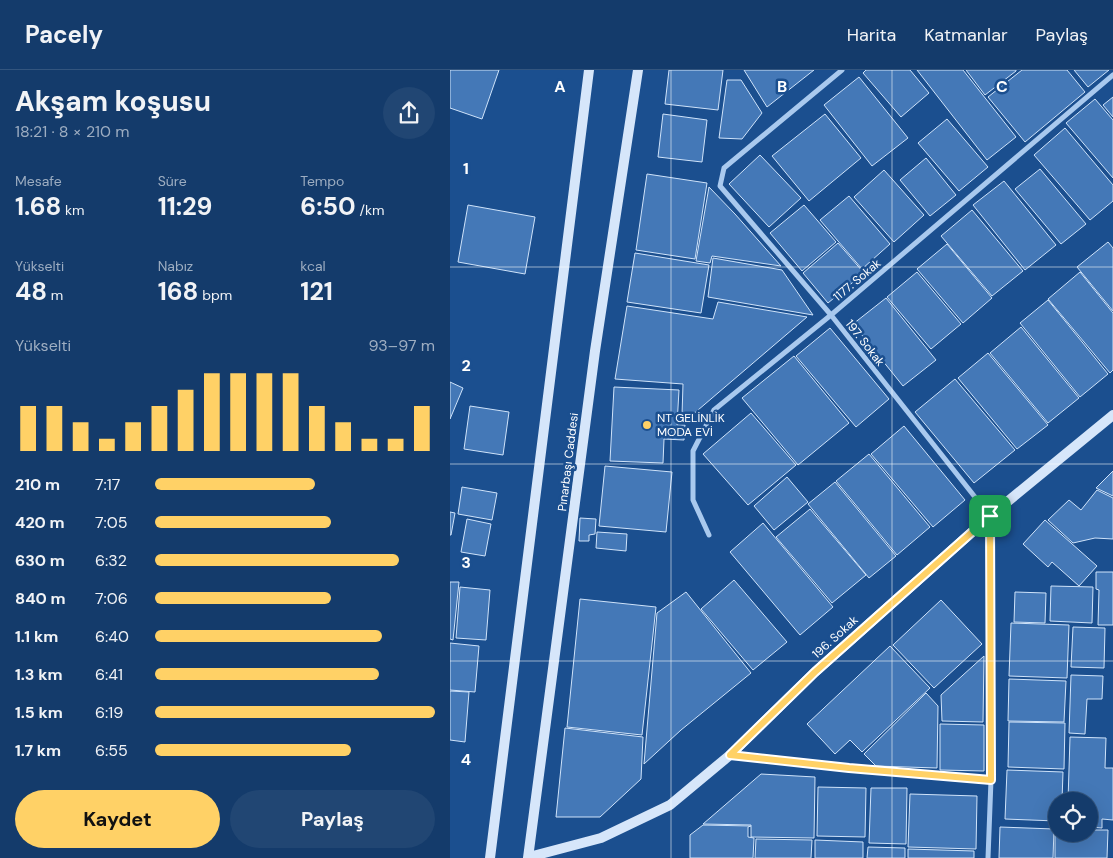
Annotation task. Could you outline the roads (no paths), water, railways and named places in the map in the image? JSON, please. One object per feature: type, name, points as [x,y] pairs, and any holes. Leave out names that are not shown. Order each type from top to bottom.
[{"type":"street","points":[[490,858],[589,70]]},
{"type":"street","name":"Pınarbaşı Caddesi","points":[[531,858],[595,351],[638,70]]},
{"type":"street","name":"197. Sokak","points":[[842,70],[724,168],[720,186],[831,315],[990,516]]},
{"type":"street","name":"1177. Sokak","points":[[709,535],[693,500],[693,451],[714,410],[831,315],[1113,75]]},
{"type":"street","name":"196. Sokak","points":[[531,858],[601,838],[670,805],[730,755],[815,672],[990,516],[1113,415]]},
{"type":"street","points":[[988,858],[991,780],[990,516]]},
{"type":"street","points":[[730,755],[849,768],[991,780]]},
{"type":"place","name":"NT GELİNLİK MODA EVİ","points":[[647,425]]}]
